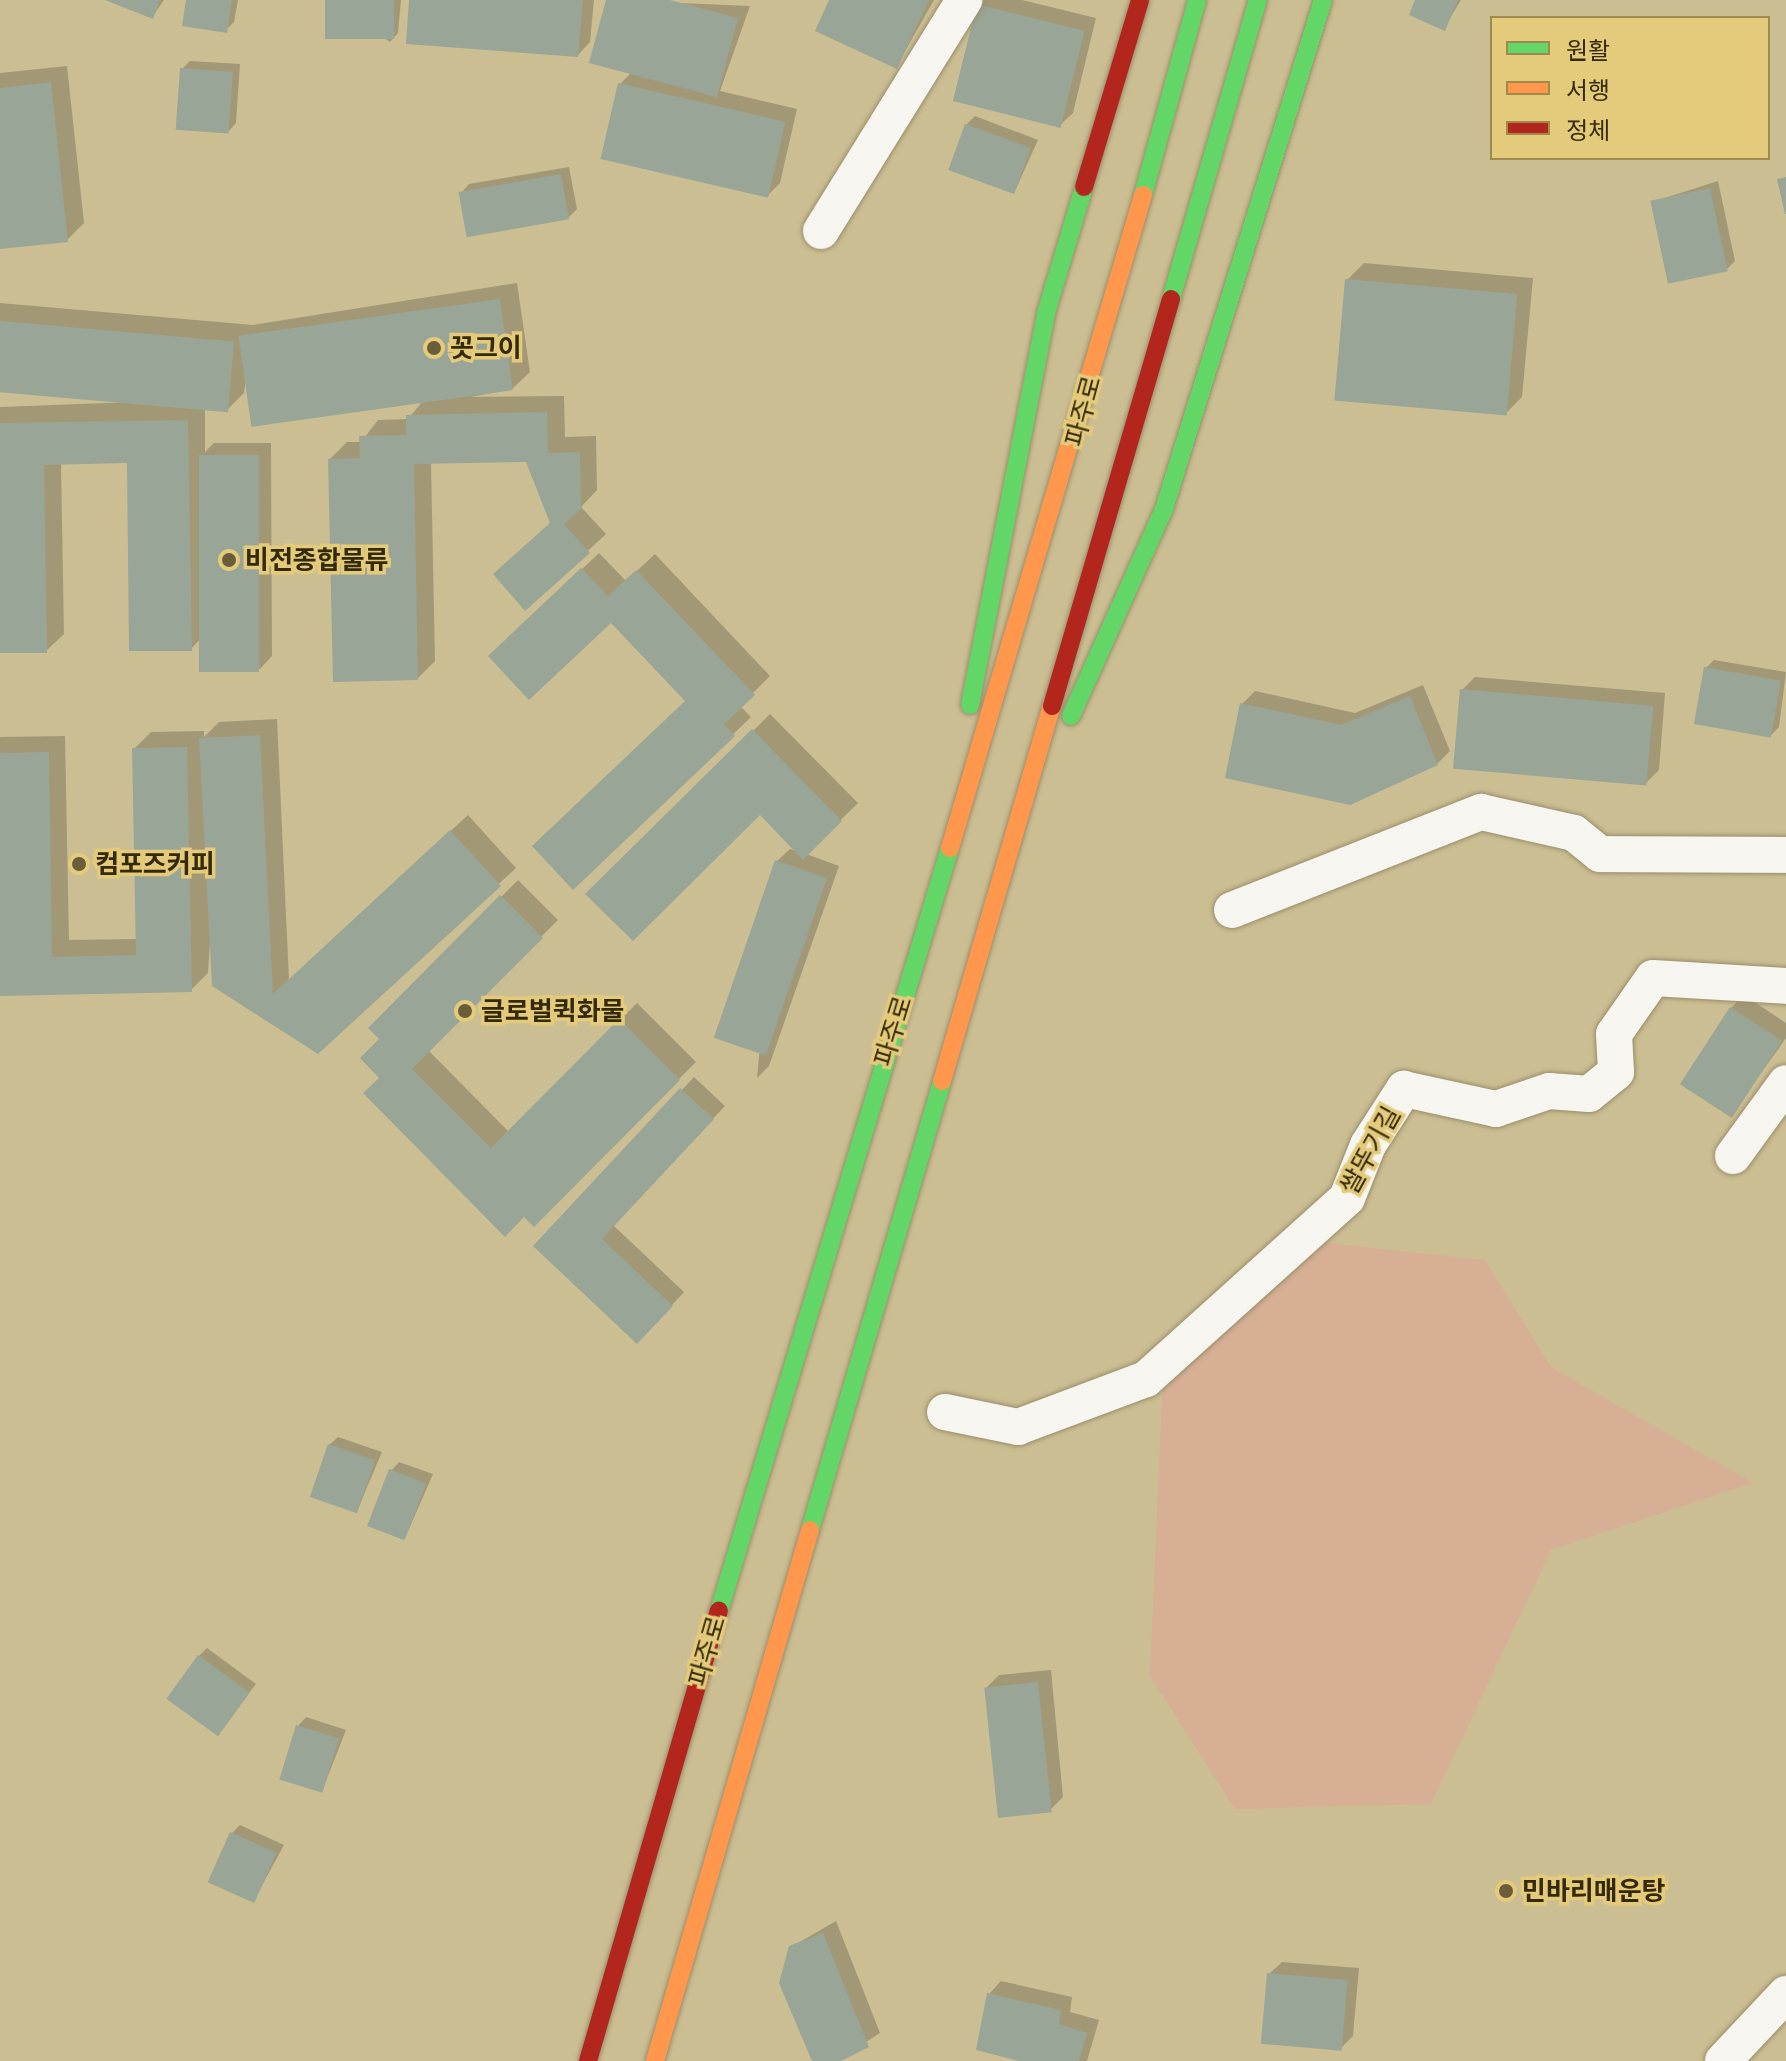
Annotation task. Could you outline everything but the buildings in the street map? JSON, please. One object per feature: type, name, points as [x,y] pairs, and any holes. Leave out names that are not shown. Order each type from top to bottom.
[{"type":"main road","points":[[941,875],[1011,467],[1046,313],[1140,0]]},
{"type":"main road","name":"파주로","points":[[588,2061],[881,1070],[1066,472],[1197,0]]},
{"type":"main road","name":"파주로","points":[[655,2061],[1258,0]]},
{"type":"main road","points":[[1008,856],[1164,509],[1323,0]]},
{"type":"street","points":[[821,231],[964,0]]},
{"type":"street","points":[[1232,910],[1481,812],[1574,833],[1600,854],[1786,855]]},
{"type":"street","name":"쌀뚜기길","points":[[945,1412],[1018,1427],[1146,1379],[1347,1198],[1368,1145],[1404,1089],[1496,1109],[1549,1091],[1589,1094],[1616,1072],[1614,1034],[1653,978],[1786,986]]},
{"type":"street","points":[[1733,1156],[1786,1083]]},
{"type":"street","points":[[1723,2061],[1786,1994]]},
{"type":"shaded area","points":[[1318,1242],[1485,1260],[1551,1367],[1753,1483],[1551,1550],[1431,1804],[1235,1809],[1150,1676],[1163,1376]]},
{"type":"traffic: fast","points":[[1143,195],[1197,0]]},
{"type":"traffic: fast","points":[[1171,299],[1258,0]]},
{"type":"traffic: fast","points":[[1071,716],[1164,509],[1323,0]]},
{"type":"traffic: fast","points":[[970,705],[1046,313],[1084,187]]},
{"type":"traffic: fast","points":[[719,1611],[950,848]]},
{"type":"traffic: fast","points":[[810,1530],[942,1081]]},
{"type":"traffic: slow","points":[[950,848],[1143,195]]},
{"type":"traffic: slow","points":[[942,1081],[1052,706]]},
{"type":"traffic: slow","points":[[655,2061],[810,1530]]},
{"type":"traffic: jam","points":[[1084,187],[1140,0]]},
{"type":"traffic: jam","points":[[1052,706],[1171,299]]},
{"type":"traffic: jam","points":[[588,2061],[719,1611]]},
{"type":"place","name":"꼿그이","points":[[434,348]]},
{"type":"place","name":"비전종합물류","points":[[229,560]]},
{"type":"place","name":"컴포즈커피","points":[[79,864]]},
{"type":"place","name":"글로벌퀵화물","points":[[465,1011]]},
{"type":"place","name":"민바리매운탕","points":[[1506,1891]]}]
